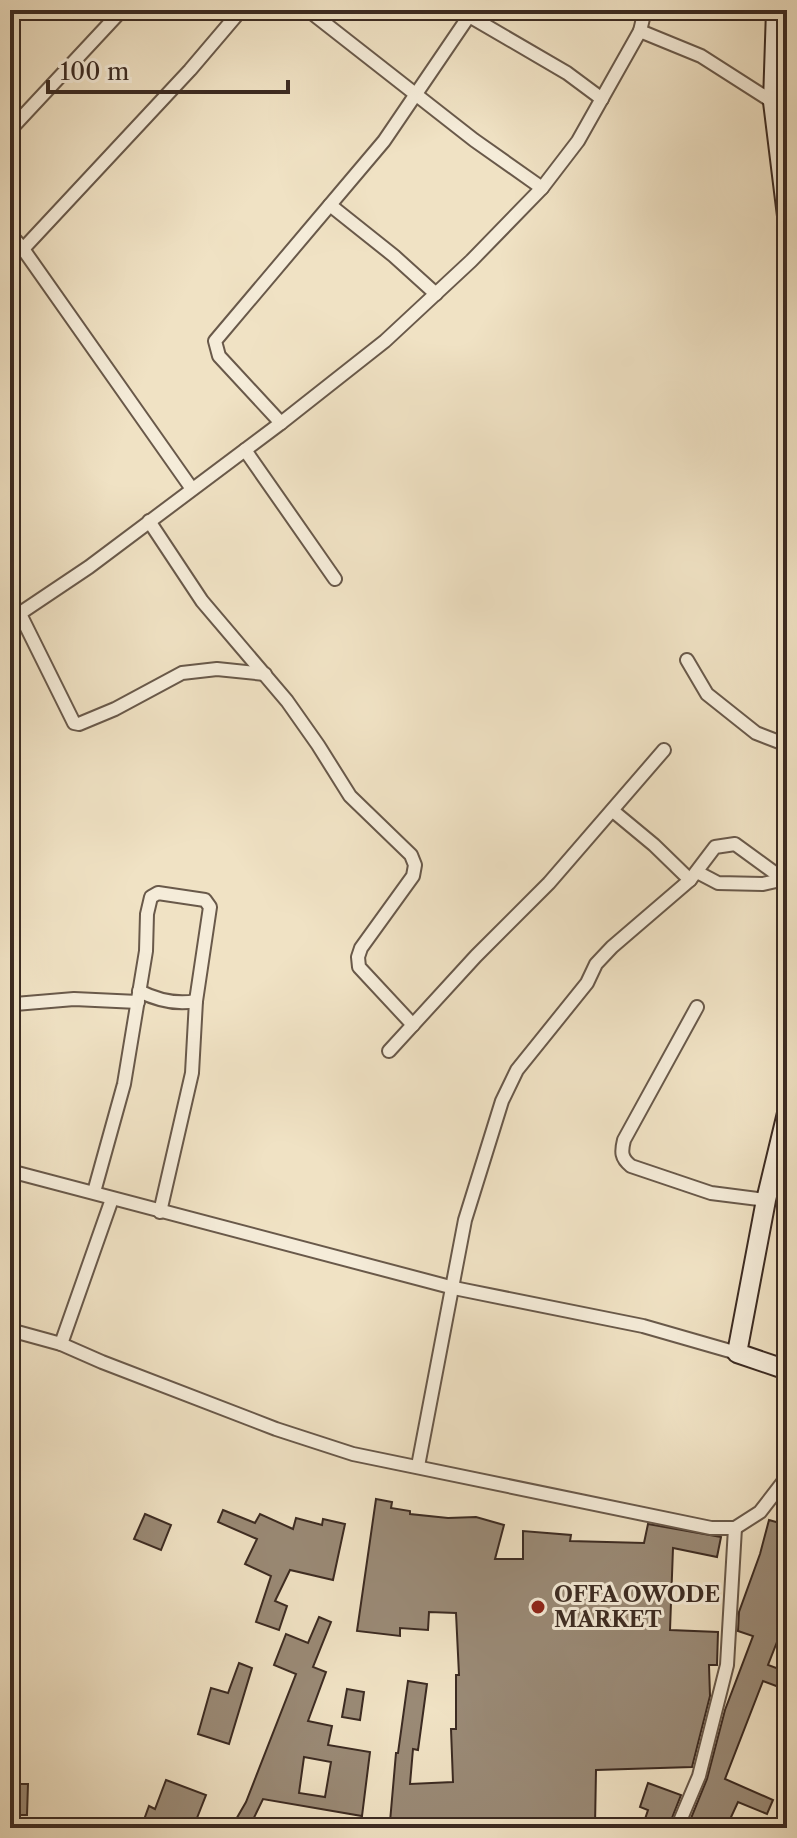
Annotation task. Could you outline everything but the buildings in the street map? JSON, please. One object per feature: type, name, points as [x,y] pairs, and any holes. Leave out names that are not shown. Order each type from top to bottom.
[{"type":"street","points":[[10,130],[122,10]]},
{"type":"street","points":[[23,249],[190,70],[241,10]]},
{"type":"street","points":[[308,10],[474,140],[542,188]]},
{"type":"street","points":[[265,674],[217,669],[189,671],[115,709],[79,724],[74,723],[15,617],[281,423],[385,341],[436,294],[542,188],[578,141],[640,31],[645,10]]},
{"type":"street","points":[[776,10],[773,102],[787,216]]},
{"type":"street","points":[[281,423],[219,356],[215,341],[384,141],[418,94],[464,13],[567,73],[602,99]]},
{"type":"street","points":[[640,31],[701,56],[773,102]]},
{"type":"street","points":[[330,205],[436,294]]},
{"type":"street","points":[[10,234],[192,489]]},
{"type":"street","points":[[245,450],[335,579]]},
{"type":"street","points":[[149,521],[202,601],[265,674],[318,745],[350,796],[411,855],[415,865],[413,876],[361,948],[358,957],[359,967],[413,1025]]},
{"type":"street","points":[[687,660],[707,694],[756,733],[787,745]]},
{"type":"street","points":[[389,1051],[484,947],[549,883],[664,750]]},
{"type":"street","points":[[613,811],[693,876],[718,883],[763,884],[785,879]]},
{"type":"street","points":[[418,1466],[465,1220],[502,1101],[517,1070],[587,983],[596,964],[693,876],[715,847],[735,844],[785,879]]},
{"type":"street","points":[[94,1192],[124,1084],[146,951],[147,914],[151,897],[158,893],[205,900],[210,907],[196,1001],[192,1073],[160,1212]]},
{"type":"street","points":[[15,1004],[138,996],[168,1001],[196,1001]]},
{"type":"street","points":[[697,1007],[630,1127],[621,1151],[624,1160],[631,1166],[711,1193],[766,1200]]},
{"type":"street","points":[[737,1353],[766,1200],[787,1113]]},
{"type":"street","points":[[10,1171],[454,1288],[643,1326],[787,1370]]},
{"type":"street","points":[[61,1344],[112,1199]]},
{"type":"street","points":[[10,1330],[61,1344],[276,1429],[353,1454],[711,1528],[735,1528],[760,1512],[787,1477]]},
{"type":"street","points":[[677,1828],[699,1776],[727,1665],[735,1528]]},
{"type":"place","name":"OFFA OWODE MARKET","points":[[538,1607]]}]
